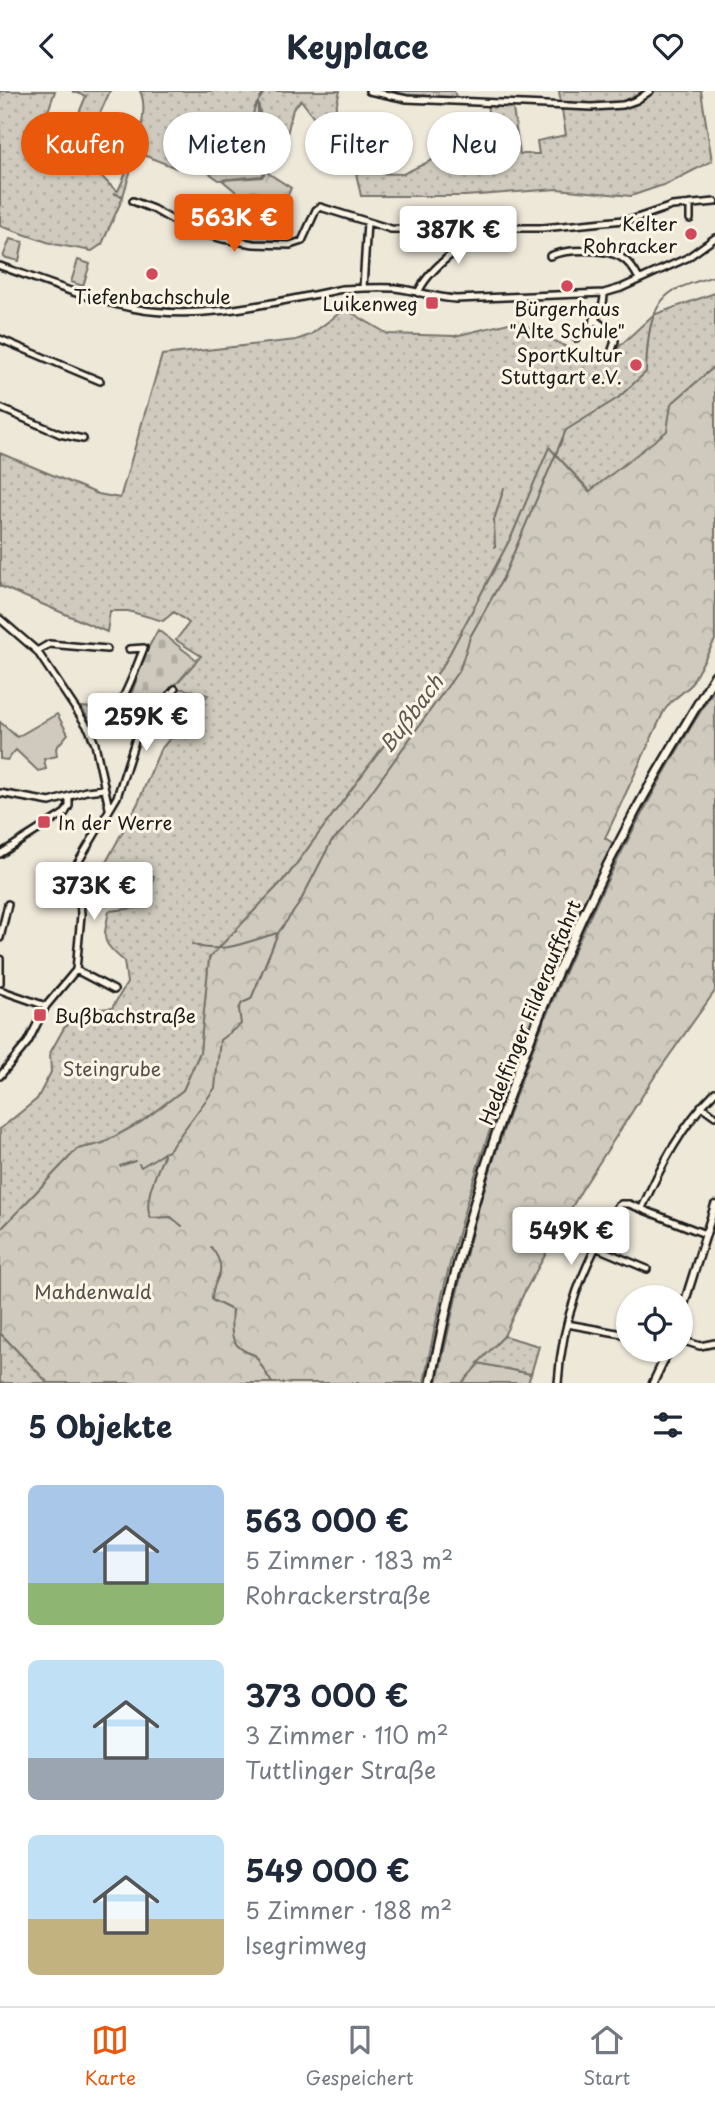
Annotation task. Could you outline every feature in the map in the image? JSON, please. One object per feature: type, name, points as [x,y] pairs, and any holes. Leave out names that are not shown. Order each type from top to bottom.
[{"type":"main road","name":"Hedelfinger Filderauffahrt","points":[[431,1383],[453,1282],[475,1200],[506,1102],[530,1040],[570,943],[622,837],[715,675]]},
{"type":"street","points":[[369,91],[408,99],[592,107],[623,106],[650,91]]},
{"type":"street","points":[[133,201],[190,230],[254,244],[297,244],[302,241],[316,210],[320,207],[398,230],[485,231],[634,219],[672,206],[715,202]]},
{"type":"street","points":[[690,204],[690,219]]},
{"type":"street","points":[[363,288],[367,222]]},
{"type":"street","points":[[418,293],[426,280],[456,249],[485,231]]},
{"type":"street","points":[[0,266],[120,305],[177,313],[363,288],[396,288],[456,299],[604,293],[687,258],[715,238]]},
{"type":"street","points":[[550,256],[568,251],[609,253],[621,257],[634,269],[639,279]]},
{"type":"street","points":[[576,338],[584,332],[603,306],[604,293]]},
{"type":"street","points":[[594,319],[607,329],[615,341],[611,353]]},
{"type":"street","points":[[0,339],[100,381]]},
{"type":"street","points":[[0,408],[72,441],[83,439]]},
{"type":"street","points":[[0,619],[37,651],[89,729],[95,744],[108,808]]},
{"type":"street","points":[[37,651],[49,644],[107,649]]},
{"type":"street","points":[[89,729],[102,725],[129,690],[144,648],[129,649]]},
{"type":"street","points":[[0,1076],[28,1042],[46,1006],[76,969],[81,915],[73,871],[95,837],[108,808],[117,797],[135,741],[144,725],[175,689]]},
{"type":"street","points":[[0,793],[50,802],[86,791],[104,789]]},
{"type":"street","points":[[0,854],[65,813],[69,806],[69,797]]},
{"type":"street","points":[[78,890],[99,882],[138,888]]},
{"type":"street","points":[[0,938],[8,904]]},
{"type":"street","points":[[0,959],[0,983]]},
{"type":"street","points":[[76,969],[114,990]]},
{"type":"street","points":[[0,990],[46,1006]]},
{"type":"street","points":[[642,1208],[664,1159],[701,1106],[715,1092]]},
{"type":"street","points":[[701,1106],[715,1116]]},
{"type":"street","points":[[558,1383],[571,1303],[595,1247],[621,1204],[642,1208],[705,1234]]},
{"type":"street","points":[[690,1285],[715,1205]]},
{"type":"street","points":[[595,1247],[647,1269]]},
{"type":"street","points":[[567,1324],[616,1333]]},
{"type":"street","points":[[693,1344],[700,1346],[715,1343]]},
{"type":"street","points":[[653,1383],[663,1362]]},
{"type":"green space","points":[[0,91],[55,91],[48,112],[21,112],[21,175],[101,175],[118,191],[125,175],[129,175],[123,196],[113,193],[123,197],[102,244],[92,251],[53,244],[0,226]]},
{"type":"green space","points":[[72,91],[110,91],[101,112],[79,112],[86,96]]},
{"type":"green space","points":[[140,91],[340,91],[335,111],[338,112],[310,112],[301,100],[293,109],[291,117],[291,112],[260,112],[258,102],[258,112],[163,112],[163,163],[149,157],[149,112],[143,112]]},
{"type":"green space","points":[[379,91],[454,91],[457,100],[407,98]]},
{"type":"green space","points":[[559,91],[701,91],[712,161],[669,183],[631,196],[557,189],[465,196],[361,196],[356,175],[413,175],[413,169],[427,162],[427,175],[521,175],[521,154],[539,154],[537,141],[566,135]]},
{"type":"green space","points":[[487,102],[512,103],[513,112],[488,112]]},
{"type":"green space","points":[[212,175],[263,175],[262,176],[219,180]]},
{"type":"green space","points":[[271,175],[291,188],[275,225],[222,180]]},
{"type":"green space","points":[[10,239],[23,242],[19,261],[3,257]]},
{"type":"green space","points":[[78,260],[90,264],[83,286],[71,282]]},
{"type":"green space","name":"Steingrube","points":[[715,293],[715,366],[671,404],[667,431],[590,491],[549,447],[512,535],[444,664],[288,875],[209,958],[200,1052],[183,1090],[141,1122],[103,1143],[77,1149],[0,1230],[0,1129],[37,1099],[51,1072],[50,1053],[64,1028],[85,1010],[112,1008],[127,983],[124,961],[106,940],[109,911],[146,907],[154,876],[105,864],[138,803],[160,750],[208,695],[183,689],[170,691],[201,656],[176,640],[189,623],[174,612],[163,621],[128,611],[110,611],[107,632],[0,586],[0,453],[98,494],[120,498],[162,355],[296,340],[310,335],[345,309],[388,334],[455,336],[517,321],[589,359],[610,355],[653,315]]},
{"type":"green space","name":"Mahdenwald","points":[[715,366],[715,640],[690,686],[664,711],[605,838],[613,843],[561,951],[525,1035],[473,1182],[445,1282],[424,1383],[48,1383],[0,1333],[0,1230],[77,1149],[103,1143],[141,1122],[183,1090],[200,1052],[209,958],[288,875],[444,664],[512,535],[549,447],[589,491],[671,404]]},
{"type":"green space","points":[[158,630],[198,661],[142,722],[134,736],[108,724],[132,692],[147,650]]},
{"type":"green space","points":[[715,688],[715,991],[657,1073],[581,1191],[525,1291],[504,1336],[462,1383],[437,1383],[480,1203],[526,1068],[552,1002],[580,937],[643,811]]},
{"type":"green space","points":[[81,707],[110,709],[99,721],[93,723]]},
{"type":"green space","points":[[57,714],[68,734],[56,748],[57,756],[44,759],[46,769],[38,771],[16,750],[7,760],[0,759],[0,722],[17,737]]},
{"type":"green space","points":[[0,1333],[48,1383],[0,1383]]},
{"type":"green space","points":[[504,1336],[539,1346],[531,1374],[478,1363]]},
{"type":"green space","points":[[478,1363],[531,1374],[528,1383],[462,1383]]},
{"type":"waterway","points":[[259,100],[265,91]]},
{"type":"waterway","points":[[254,112],[258,102]]},
{"type":"waterway","name":"Bußbach","points":[[139,1164],[141,1167],[169,1150],[215,1088],[220,1040],[241,1024],[239,1009],[242,1003],[251,999],[278,933],[299,904],[331,842],[346,827],[460,669],[470,637],[503,578],[566,430],[618,398],[646,372],[650,327],[658,306],[665,298],[683,286],[715,276]]},
{"type":"waterway","points":[[495,547],[494,520],[504,488]]},
{"type":"waterway","points":[[192,944],[225,948],[278,933]]},
{"type":"waterway","name":"Bußbach","points":[[164,1155],[152,1187],[149,1211],[151,1218],[171,1217],[182,1226]]},
{"type":"waterway","name":"Bußbach","points":[[120,1166],[135,1161]]},
{"type":"waterway","name":"Bußbach","points":[[211,1247],[220,1264],[212,1300],[232,1310],[233,1339],[241,1348],[255,1355],[272,1383]]},
{"type":"place","name":"Kelter Rohracker","points":[[691,234]]},
{"type":"place","name":"Tiefenbachschule","points":[[152,274]]},
{"type":"place","name":"Bürgerhaus \"Alte Schule\"","points":[[567,286]]},
{"type":"place","name":"Luikenweg","points":[[432,303]]},
{"type":"place","name":"SportKultur Stuttgart e.V.","points":[[636,365]]},
{"type":"place","name":"In der Werre","points":[[44,822]]},
{"type":"place","name":"Bußbachstraße","points":[[40,1015]]}]
